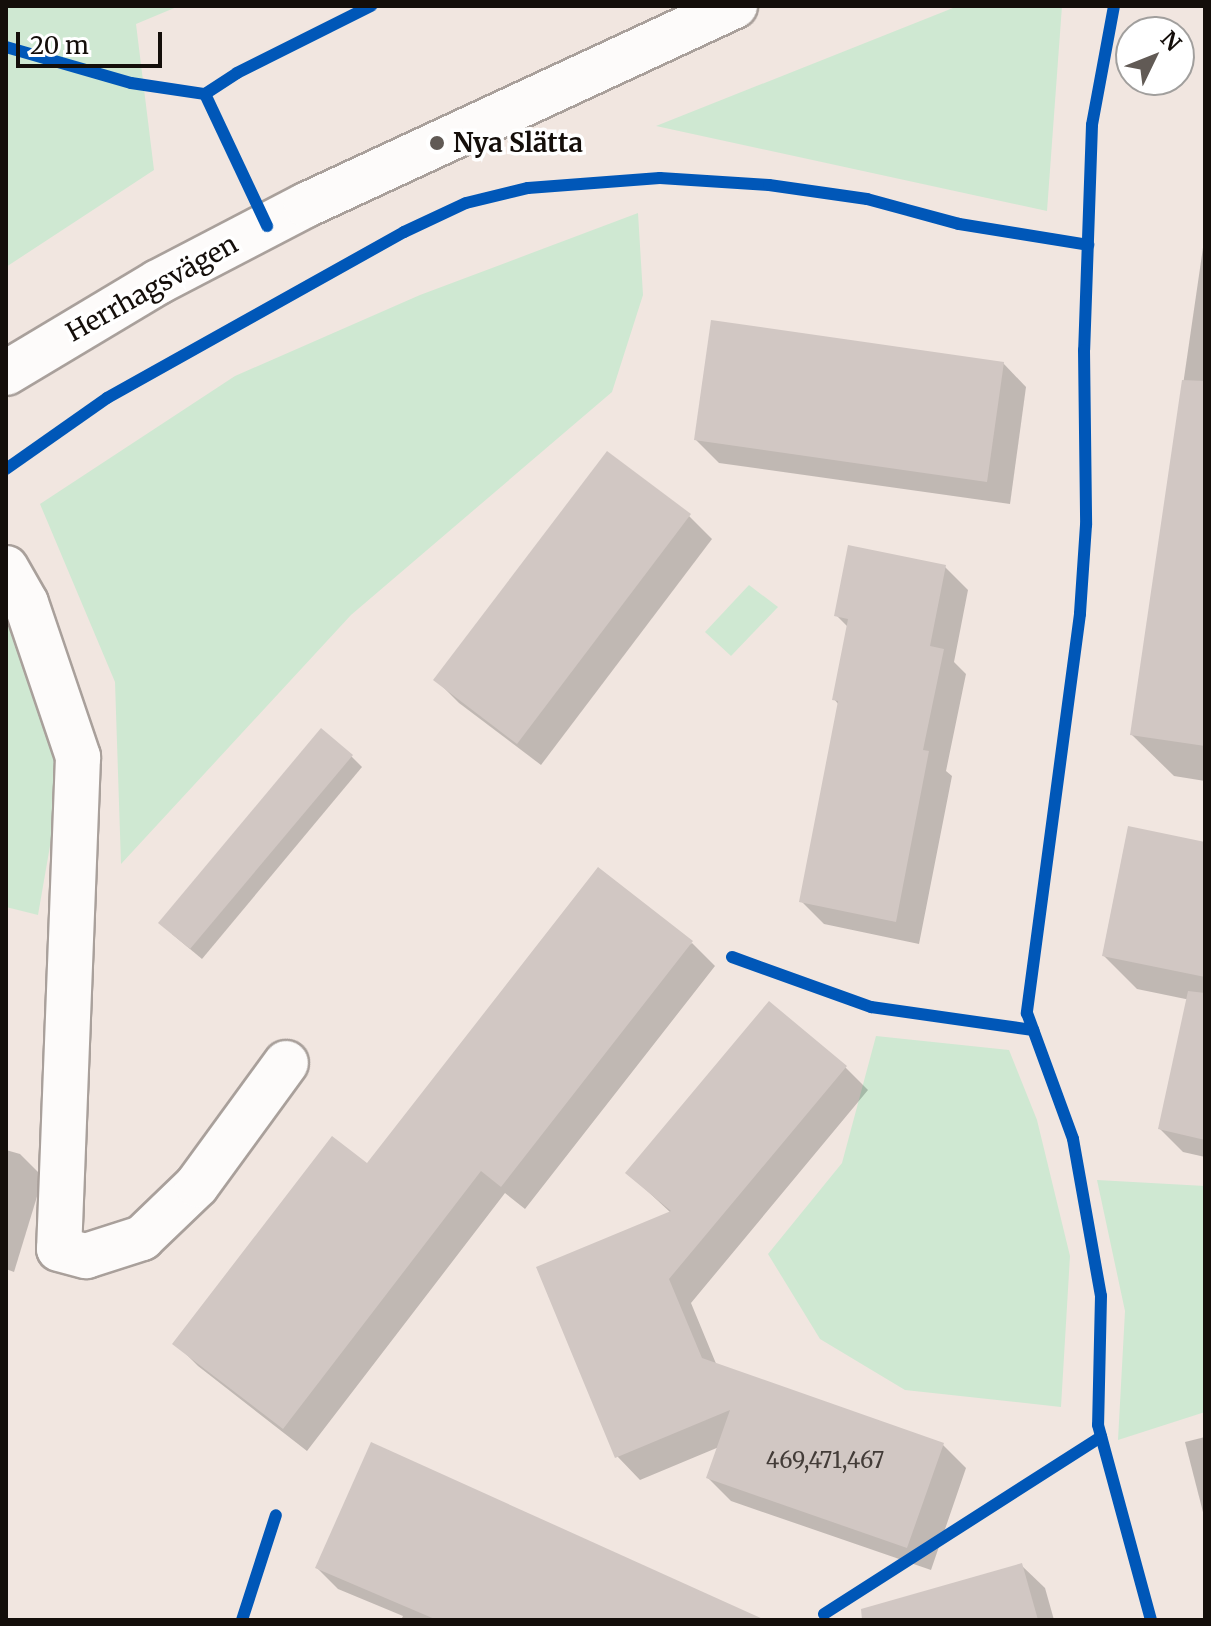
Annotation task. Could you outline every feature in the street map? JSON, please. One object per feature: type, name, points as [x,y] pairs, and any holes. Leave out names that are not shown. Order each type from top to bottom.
[{"type":"street","name":"Herrhagsvägen","points":[[6,373],[158,282],[306,205],[735,6]]},
{"type":"street","points":[[6,568],[26,603],[78,757],[59,1249],[86,1256],[142,1238],[197,1185],[286,1063]]},
{"type":"green space","points":[[6,6],[179,6],[136,24],[154,170],[6,267]]},
{"type":"green space","points":[[958,6],[1062,6],[1047,211],[656,126]]},
{"type":"green space","points":[[638,213],[643,295],[612,392],[351,615],[121,864],[115,682],[40,504],[235,376],[420,295]]},
{"type":"green space","points":[[749,585],[778,607],[731,656],[705,632]]},
{"type":"green space","points":[[6,612],[41,672],[59,794],[38,915],[6,907]]},
{"type":"green space","points":[[876,1036],[1009,1050],[1037,1120],[1070,1256],[1061,1407],[905,1390],[820,1339],[768,1254],[842,1163]]},
{"type":"green space","points":[[1097,1180],[1205,1186],[1205,1412],[1118,1440],[1125,1311]]},
{"type":"building","points":[[711,320],[1004,362],[987,482],[694,440]]},
{"type":"building","points":[[1182,380],[1205,381],[1205,746],[1130,735]]},
{"type":"building","points":[[607,451],[691,514],[517,744],[433,680]]},
{"type":"building","points":[[848,545],[946,565],[930,646],[944,649],[923,750],[929,751],[896,922],[799,902],[838,701],[832,700],[848,619],[834,616]]},
{"type":"building","points":[[321,728],[353,755],[190,949],[158,923]]},
{"type":"building","points":[[1128,826],[1205,842],[1205,977],[1102,956]]},
{"type":"building","points":[[598,867],[693,941],[501,1187],[481,1171],[283,1429],[172,1344],[332,1136],[367,1163]]},
{"type":"building","points":[[1188,991],[1205,993],[1205,1140],[1158,1129]]},
{"type":"building","points":[[769,1001],[847,1066],[669,1279],[702,1358],[944,1443],[907,1548],[706,1478],[730,1410],[615,1458],[536,1267],[671,1211],[625,1173]]},
{"type":"building","points":[[371,1442],[765,1620],[437,1620],[315,1568]]},
{"type":"building","points":[[1022,1563],[1038,1620],[862,1620],[861,1609]]},
{"type":"cycle path","points":[[6,47],[131,83],[205,94],[237,73],[371,6]]},
{"type":"cycle path","points":[[1114,6],[1092,125],[1084,350],[1086,525],[1080,614],[1027,1013],[1073,1139],[1101,1296],[1098,1425],[1151,1620]]},
{"type":"cycle path","points":[[205,94],[267,226]]},
{"type":"cycle path","points":[[6,469],[107,398],[404,232],[466,203],[528,188],[660,178],[769,185],[867,199],[959,224],[1088,245]]},
{"type":"cycle path","points":[[732,957],[871,1007],[1033,1030]]},
{"type":"cycle path","points":[[824,1614],[1101,1437]]},
{"type":"cycle path","points":[[242,1620],[276,1515]]},
{"type":"place","name":"Nya Slätta","points":[[437,143]]}]
